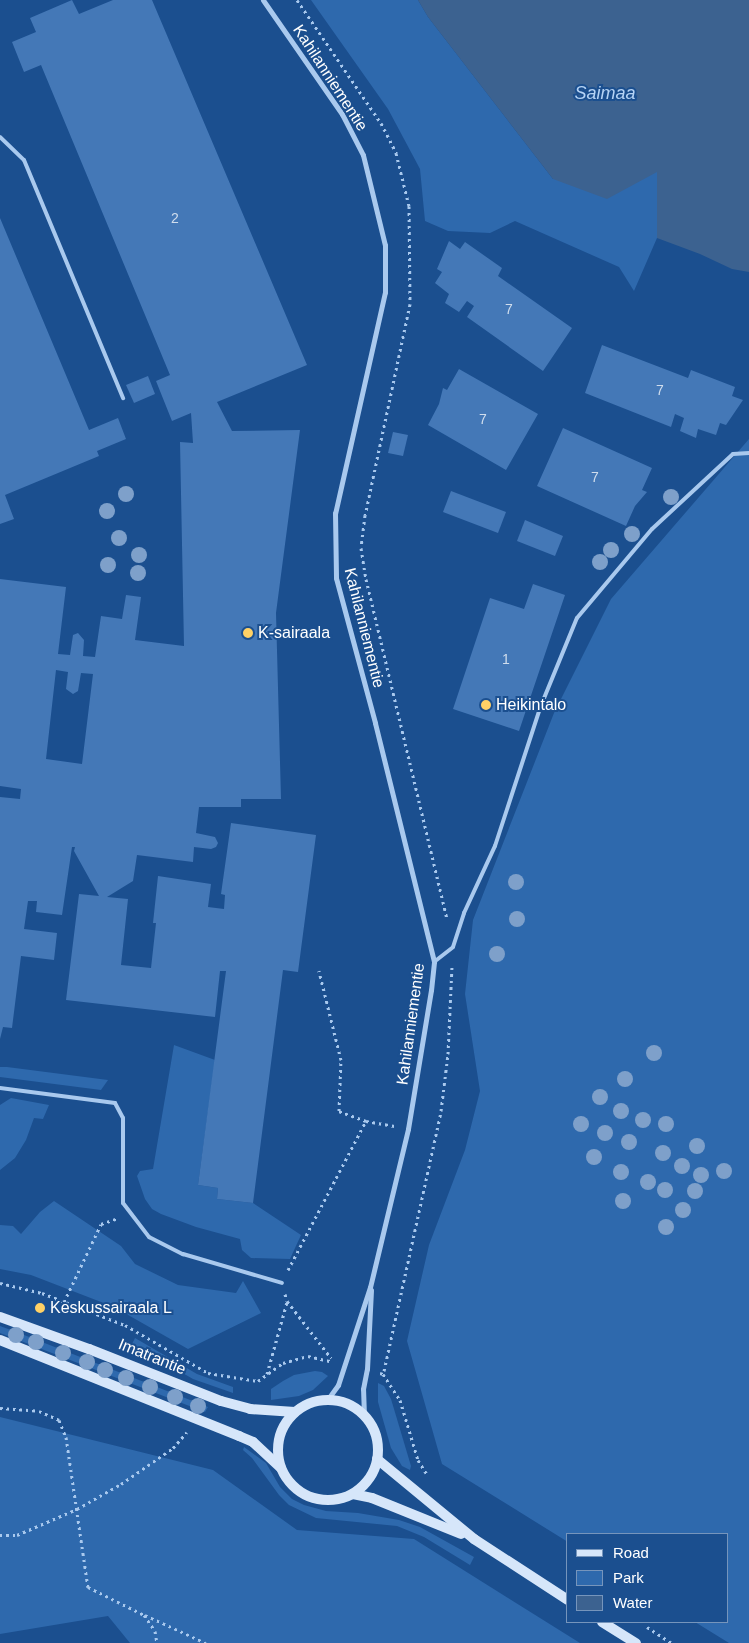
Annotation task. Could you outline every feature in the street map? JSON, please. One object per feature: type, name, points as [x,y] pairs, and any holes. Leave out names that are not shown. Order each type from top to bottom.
[{"type":"street","name":"Kahilanniementie","points":[[263,0],[342,114],[363,155],[385,245],[385,292],[334,513],[336,578],[375,723],[434,962],[408,1129],[370,1287],[338,1385],[327,1400]]},
{"type":"street","name":"Kahilanniementie","points":[[364,1416],[363,1389],[367,1369],[370,1287]]},
{"type":"street","name":"Imatrantie","points":[[0,1317],[89,1349],[221,1401],[250,1409],[295,1412]]},
{"type":"street","points":[[0,1340],[227,1430],[253,1442],[281,1468]]},
{"type":"street","points":[[327,1400],[350,1406],[364,1416],[376,1436],[377,1459],[372,1473],[364,1485],[353,1494],[339,1499],[325,1500],[311,1498],[298,1491],[288,1481],[281,1468],[278,1453],[279,1438],[285,1424],[295,1412],[306,1405],[327,1400]]},
{"type":"street","points":[[377,1459],[474,1539],[566,1599]]},
{"type":"street","points":[[353,1494],[372,1498],[474,1539]]},
{"type":"street","points":[[604,1623],[636,1643]]},
{"type":"lane","points":[[0,137],[24,160],[123,398]]},
{"type":"lane","points":[[434,962],[454,947],[464,913],[496,846],[540,708],[577,618],[652,529],[733,454],[749,453]]},
{"type":"lane","points":[[0,1088],[115,1103],[123,1118],[123,1203],[149,1237],[183,1254],[282,1283]]},
{"type":"path","points":[[297,0],[381,123],[396,153],[409,206],[410,304],[364,515],[361,548],[366,579],[454,947],[448,1054],[441,1112],[383,1374]]},
{"type":"path","points":[[319,971],[341,1060],[339,1111],[366,1121],[408,1129]]},
{"type":"path","points":[[0,1283],[42,1293],[125,1325],[208,1373],[258,1381],[283,1363],[308,1356],[334,1362],[287,1301],[282,1283],[366,1121]]},
{"type":"path","points":[[64,1302],[101,1224],[132,1214]]},
{"type":"path","points":[[267,1374],[287,1301]]},
{"type":"path","points":[[367,1369],[383,1374],[400,1400],[418,1460],[431,1482]]},
{"type":"path","points":[[0,1408],[39,1411],[59,1420],[66,1436],[88,1587],[206,1643]]},
{"type":"path","points":[[0,1535],[18,1535],[77,1509],[121,1484],[172,1448],[188,1432]]},
{"type":"path","points":[[144,1615],[156,1631],[157,1643]]},
{"type":"path","points":[[640,1623],[672,1643]]},
{"type":"green space","points":[[311,0],[418,0],[428,17],[553,179],[657,171],[657,238],[634,291],[619,267],[515,221],[490,233],[448,231],[425,221],[420,169],[388,109]]},
{"type":"green space","points":[[749,439],[749,1643],[729,1643],[697,1623],[729,1623],[729,1533],[566,1533],[566,1541],[442,1464],[407,1341],[429,1245],[465,1150],[480,1091],[465,994],[473,920],[554,713],[611,599]]},
{"type":"green space","points":[[174,1045],[215,1060],[198,1185],[218,1188],[217,1199],[253,1203],[301,1235],[290,1259],[251,1258],[242,1250],[240,1239],[196,1227],[161,1214],[152,1209],[145,1199],[137,1176],[140,1171],[153,1169]]},
{"type":"green space","points":[[0,1067],[108,1080],[101,1090],[0,1077]]},
{"type":"green space","points":[[11,1098],[49,1105],[43,1119],[34,1118],[26,1140],[15,1158],[0,1170],[0,1105]]},
{"type":"green space","points":[[54,1201],[121,1246],[135,1264],[178,1285],[236,1293],[243,1281],[261,1313],[188,1349],[114,1307],[31,1275],[0,1269],[0,1225],[13,1226],[21,1234],[40,1212]]},
{"type":"green space","points":[[0,1326],[208,1407],[205,1412],[0,1333]]},
{"type":"green space","points":[[135,1338],[197,1374],[233,1387],[233,1393],[193,1379],[132,1344]]},
{"type":"green space","points":[[315,1371],[322,1372],[328,1376],[313,1390],[299,1396],[271,1400],[271,1389],[283,1381],[294,1375]]},
{"type":"green space","points":[[378,1383],[384,1386],[391,1399],[411,1466],[410,1470],[402,1466],[391,1448],[378,1402]]},
{"type":"green space","points":[[0,1417],[213,1470],[297,1530],[414,1539],[580,1643],[130,1643],[108,1616],[0,1634]]},
{"type":"green space","points":[[244,1447],[266,1463],[280,1487],[292,1499],[304,1505],[326,1511],[358,1513],[399,1520],[420,1527],[474,1557],[470,1565],[424,1537],[397,1526],[316,1518],[289,1505],[279,1495],[252,1458],[243,1450]]},
{"type":"water","name":"Saimaa","points":[[418,0],[749,0],[749,272],[732,269],[700,254],[657,238],[657,172],[607,199],[553,179],[428,17]]},
{"type":"building","points":[[72,0],[79,14],[113,0],[152,0],[307,365],[217,402],[232,431],[300,430],[276,613],[281,799],[241,799],[241,807],[199,807],[196,833],[215,837],[218,843],[216,847],[211,849],[194,847],[193,862],[137,855],[133,881],[107,897],[128,899],[121,965],[151,968],[156,923],[153,923],[158,876],[211,884],[208,907],[224,909],[225,895],[221,894],[231,823],[316,835],[298,972],[283,970],[253,1203],[217,1199],[218,1188],[198,1185],[226,971],[220,971],[215,1017],[66,1000],[79,894],[99,896],[74,851],[75,847],[72,847],[62,915],[36,912],[37,901],[28,901],[24,929],[57,933],[54,960],[21,956],[12,1028],[3,1027],[0,1039],[0,797],[20,799],[21,789],[0,786],[0,579],[66,587],[58,654],[70,655],[73,635],[78,633],[84,640],[83,656],[95,657],[101,616],[122,619],[126,595],[141,597],[135,640],[184,646],[180,442],[193,443],[191,413],[172,421],[156,381],[170,375],[41,65],[24,72],[12,42],[36,32],[30,18]],"holes":[[[56,670],[68,672],[66,689],[73,694],[78,691],[81,673],[93,674],[82,764],[46,759]]]},
{"type":"building","points":[[0,218],[89,430],[118,418],[126,439],[97,451],[99,456],[5,495],[14,519],[0,524]]},
{"type":"building","points":[[449,241],[460,249],[465,242],[502,268],[498,276],[572,328],[543,371],[467,317],[474,306],[467,301],[459,312],[445,303],[449,294],[435,283],[442,272],[437,269]]},
{"type":"building","points":[[602,345],[688,378],[691,370],[735,387],[732,396],[743,400],[726,425],[720,423],[716,435],[698,429],[696,438],[680,431],[684,418],[675,414],[671,427],[585,393]]},
{"type":"building","points":[[459,369],[538,414],[506,470],[428,425],[439,404],[443,388],[447,390]]},
{"type":"building","points":[[148,376],[155,394],[134,403],[126,385]]},
{"type":"building","points":[[563,428],[652,468],[642,490],[647,492],[635,506],[626,526],[537,486]]},
{"type":"building","points":[[393,432],[408,435],[403,456],[388,453]]},
{"type":"building","points":[[451,491],[506,512],[498,533],[443,512]]},
{"type":"building","points":[[525,520],[563,536],[555,556],[517,541]]},
{"type":"building","points":[[533,584],[565,595],[519,731],[453,709],[490,598],[524,609]]},
{"type":"place","name":"K-sairaala","points":[[248,633]]},
{"type":"place","name":"Heikintalo","points":[[486,705]]},
{"type":"place","name":"Keskussairaala L","points":[[40,1308]]}]
